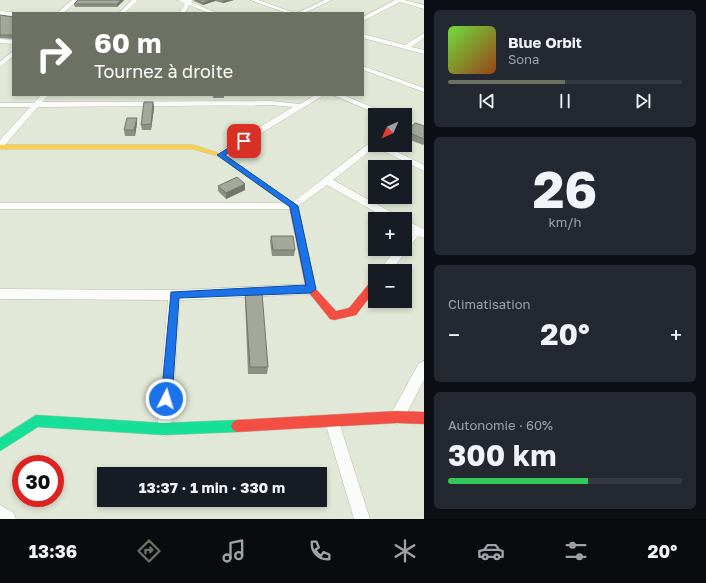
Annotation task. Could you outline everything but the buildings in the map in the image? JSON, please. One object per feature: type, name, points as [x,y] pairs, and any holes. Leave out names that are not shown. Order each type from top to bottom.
[{"type":"street","points":[[61,12],[75,0]]},
{"type":"street","points":[[123,12],[135,0]]},
{"type":"street","points":[[180,0],[189,1],[212,12]]},
{"type":"street","points":[[256,0],[289,12]]},
{"type":"street","points":[[302,12],[329,0]]},
{"type":"street","points":[[364,18],[399,0],[424,7]]},
{"type":"street","points":[[183,12],[189,1]]},
{"type":"street","points":[[0,13],[12,14]]},
{"type":"street","points":[[406,47],[424,35]]},
{"type":"street","points":[[364,36],[424,52]]},
{"type":"street","points":[[0,41],[12,42]]},
{"type":"street","points":[[0,65],[12,54]]},
{"type":"street","points":[[364,68],[424,90]]},
{"type":"street","points":[[0,146],[44,96]]},
{"type":"street","points":[[123,103],[127,96]]},
{"type":"street","points":[[220,155],[318,96]]},
{"type":"street","points":[[340,96],[370,108]]},
{"type":"street","points":[[0,105],[271,103],[301,106]]},
{"type":"street","points":[[412,124],[424,128]]},
{"type":"street","points":[[0,146],[193,147],[220,155],[294,206],[311,289],[334,316],[352,312],[368,292]]},
{"type":"street","points":[[0,206],[294,206],[368,150]]},
{"type":"street","points":[[391,152],[424,168]]},
{"type":"street","points":[[328,181],[383,212]]},
{"type":"street","points":[[412,239],[420,232]]},
{"type":"street","points":[[390,264],[397,256]]},
{"type":"street","points":[[0,294],[174,295],[311,289]]},
{"type":"street","points":[[164,429],[174,295]]},
{"type":"street","points":[[397,417],[424,367]]},
{"type":"street","points":[[0,445],[36,421],[164,429],[332,422],[397,417],[424,418]]},
{"type":"street","points":[[332,422],[362,519]]},
{"type":"street","points":[[0,513],[8,519]]},
{"type":"traffic: fast","points":[[0,445],[36,421],[164,429],[237,426]]},
{"type":"traffic: slow","points":[[0,147],[193,147],[220,155],[293,205]]},
{"type":"traffic: jam","points":[[293,205],[311,289],[334,316],[352,312],[368,292]]},
{"type":"traffic: jam","points":[[237,426],[397,417],[424,418]]},
{"type":"route","points":[[166,399],[174,295],[311,289],[294,206],[220,155],[244,141]]}]
